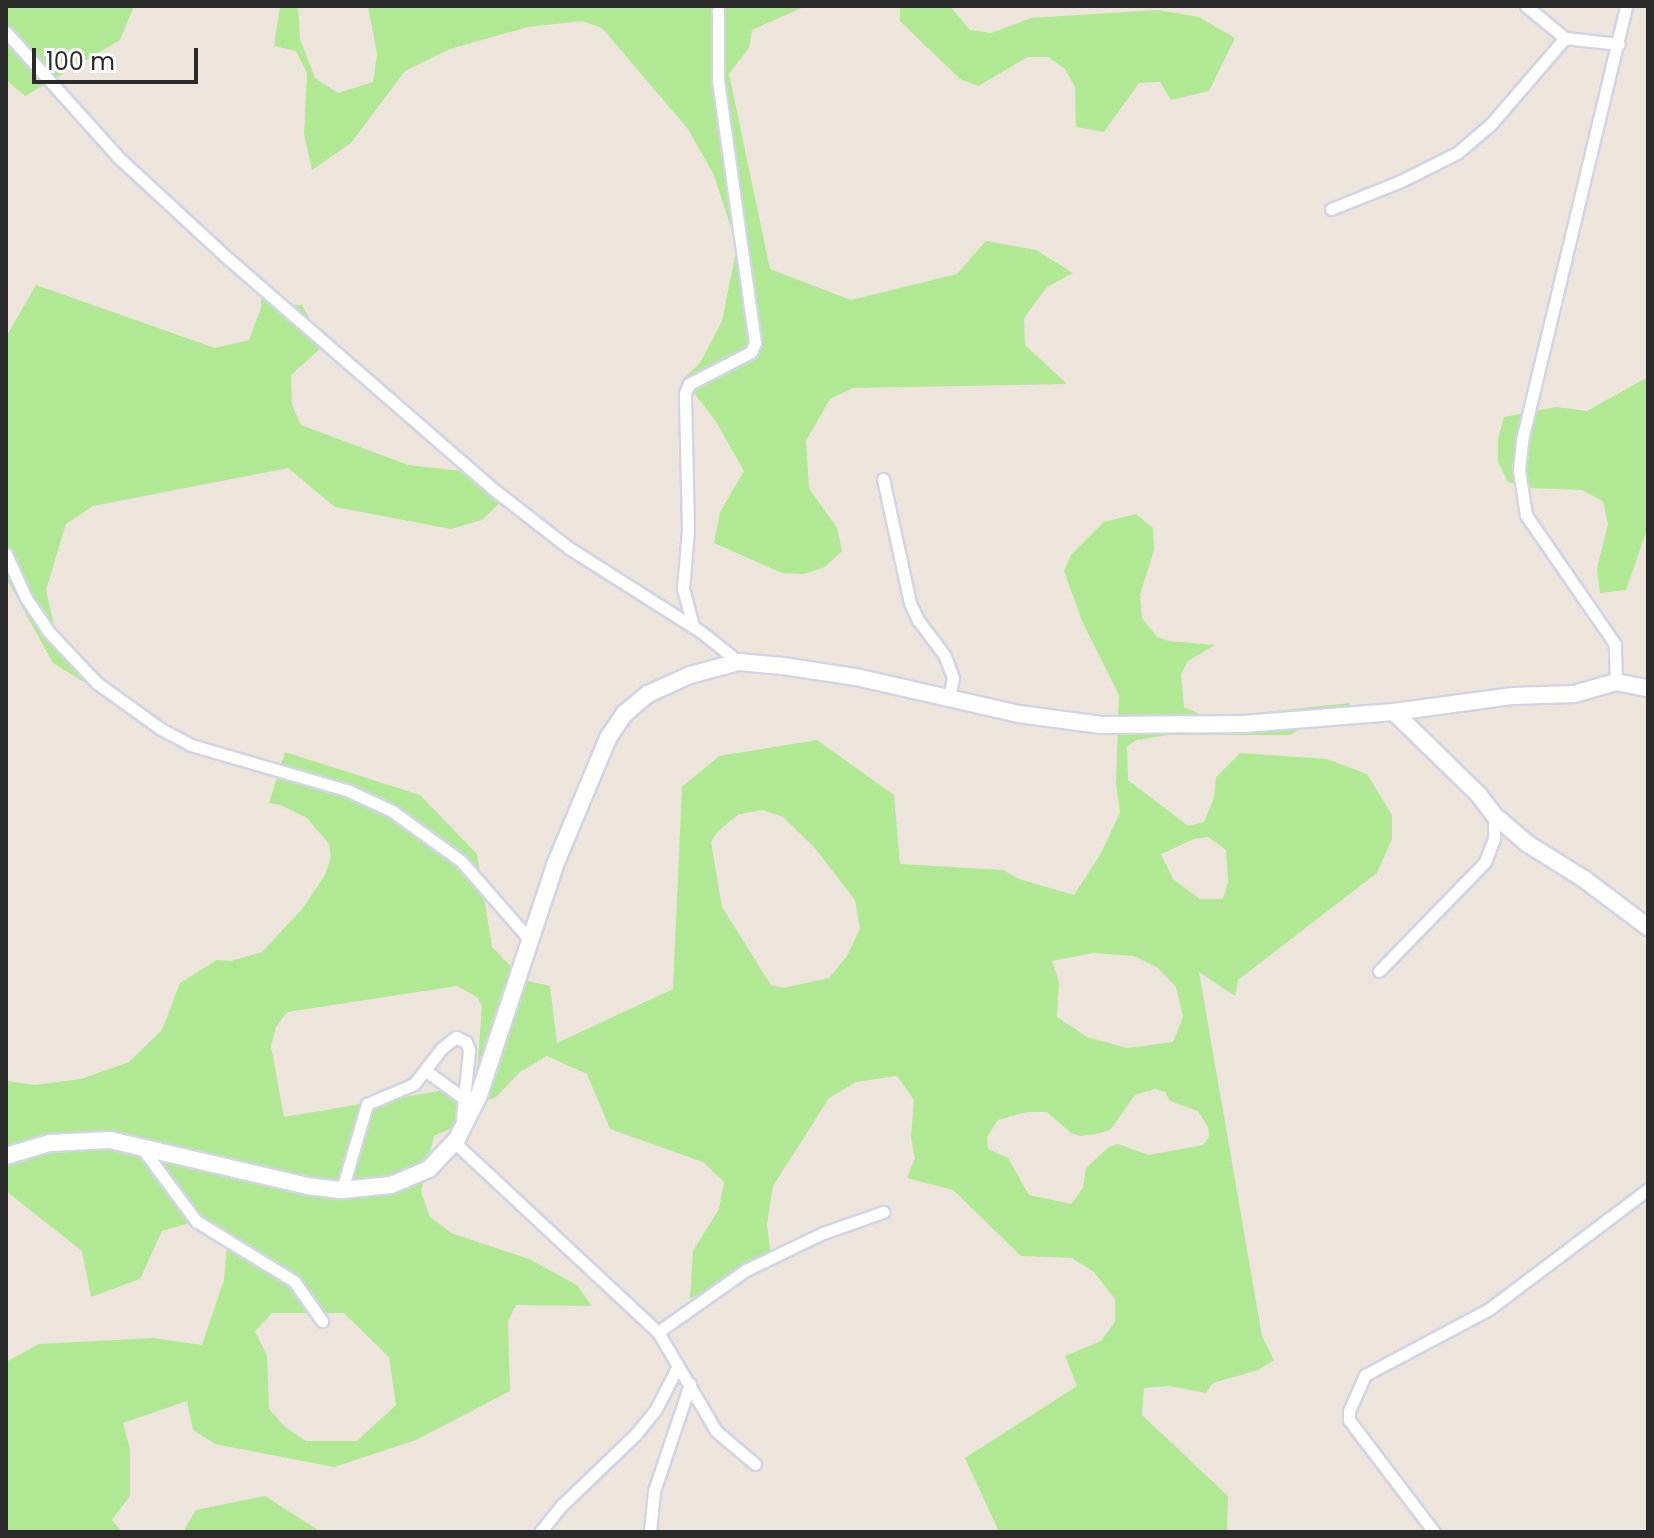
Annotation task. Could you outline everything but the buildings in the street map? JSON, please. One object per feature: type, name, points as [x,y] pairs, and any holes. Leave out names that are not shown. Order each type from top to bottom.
[{"type":"main road","points":[[6,1156],[82,1139],[141,1146],[293,1183],[342,1190],[370,1190],[411,1179],[429,1169],[456,1141],[479,1095],[555,865],[601,752],[624,714],[670,683],[739,662],[856,677],[949,699],[1101,725],[1244,724],[1394,712],[1513,696],[1574,694],[1616,682],[1648,688]]},
{"type":"main road","points":[[1394,712],[1479,795],[1494,815],[1528,844],[1584,879],[1648,927]]},
{"type":"street","points":[[1526,6],[1565,38],[1619,44]]},
{"type":"street","points":[[1616,682],[1615,644],[1526,515],[1519,470],[1522,440],[1626,6]]},
{"type":"street","points":[[693,626],[683,589],[688,530],[685,393],[689,384],[751,352],[755,343],[718,81],[718,11]]},
{"type":"street","points":[[6,32],[119,158],[224,255],[497,492],[569,548],[693,626],[739,662]]},
{"type":"street","points":[[1331,209],[1401,181],[1457,153],[1491,124],[1565,38]]},
{"type":"street","points":[[883,479],[910,603],[918,620],[945,656],[953,678],[949,699]]},
{"type":"street","points":[[6,554],[26,598],[48,631],[97,683],[161,729],[191,745],[229,759],[349,791],[392,811],[461,861],[529,939]]},
{"type":"street","points":[[1379,971],[1485,862],[1494,838],[1494,815]]},
{"type":"street","points":[[342,1190],[367,1104],[400,1092],[426,1071],[449,1040],[463,1038],[469,1050],[466,1100],[456,1141],[658,1332],[716,1431],[755,1464]]},
{"type":"street","points":[[426,1071],[466,1100]]},
{"type":"street","points":[[141,1146],[196,1221],[294,1281],[322,1321]]},
{"type":"street","points":[[1434,1532],[1349,1420],[1349,1411],[1365,1375],[1489,1309],[1648,1189]]},
{"type":"street","points":[[658,1332],[746,1270],[823,1233],[883,1212]]},
{"type":"street","points":[[540,1532],[562,1505],[635,1435],[656,1409],[678,1366]]},
{"type":"street","points":[[650,1532],[654,1491],[690,1384]]},
{"type":"green space","points":[[6,6],[134,6],[120,40],[25,96],[6,80]]},
{"type":"green space","points":[[280,6],[298,6],[300,39],[315,78],[338,93],[373,82],[377,54],[368,6],[806,6],[752,30],[749,48],[729,74],[770,269],[851,300],[957,274],[986,241],[1036,250],[1073,273],[1047,287],[1024,318],[1025,345],[1067,384],[853,388],[830,399],[806,441],[809,488],[837,528],[842,551],[825,567],[804,574],[782,573],[714,543],[720,512],[744,471],[715,420],[683,379],[700,363],[722,321],[737,246],[714,175],[688,129],[602,28],[582,21],[528,27],[450,49],[405,71],[351,143],[312,170],[304,134],[307,73],[296,51],[274,46]]},
{"type":"green space","points":[[900,6],[950,6],[970,30],[991,33],[1031,18],[1158,10],[1199,17],[1235,38],[1209,91],[1171,100],[1160,82],[1139,83],[1104,132],[1076,127],[1075,87],[1065,69],[1048,57],[1028,57],[978,86],[960,79],[900,21]]},
{"type":"green space","points":[[36,285],[215,348],[249,340],[261,308],[261,290],[292,305],[302,305],[324,345],[291,375],[292,405],[301,425],[408,465],[480,473],[505,498],[482,520],[451,529],[335,507],[288,468],[93,506],[66,524],[46,590],[61,656],[87,684],[53,663],[6,578],[6,337]]},
{"type":"green space","points":[[1648,377],[1648,527],[1626,590],[1600,593],[1597,569],[1608,524],[1603,501],[1582,490],[1530,488],[1508,482],[1498,462],[1498,439],[1504,417],[1556,407],[1587,411]]},
{"type":"green space","points":[[1136,514],[1153,528],[1154,550],[1140,595],[1142,618],[1157,637],[1215,645],[1188,661],[1181,674],[1184,707],[1208,718],[1350,703],[1348,710],[1319,717],[1290,735],[1168,735],[1137,740],[1127,746],[1128,780],[1188,826],[1204,822],[1214,798],[1216,777],[1240,753],[1327,759],[1367,774],[1392,815],[1392,839],[1377,873],[1238,980],[1235,996],[1199,972],[1262,1336],[1274,1360],[1258,1370],[1213,1383],[1206,1393],[1169,1386],[1144,1388],[1142,1415],[1228,1496],[1227,1532],[999,1532],[965,1458],[1077,1386],[1065,1356],[1101,1341],[1115,1322],[1115,1299],[1094,1272],[1072,1258],[1021,1256],[953,1190],[907,1178],[915,1158],[911,1137],[914,1100],[897,1076],[856,1082],[829,1098],[773,1186],[767,1224],[771,1257],[690,1299],[693,1251],[719,1209],[724,1182],[703,1162],[610,1129],[587,1074],[547,1056],[520,1072],[495,1098],[472,1104],[456,1126],[434,1136],[421,1192],[430,1217],[451,1233],[529,1259],[577,1285],[592,1306],[516,1305],[508,1321],[510,1391],[416,1440],[334,1467],[215,1444],[193,1430],[187,1401],[123,1423],[130,1449],[130,1496],[112,1520],[122,1532],[6,1532],[6,1362],[39,1344],[153,1338],[202,1345],[224,1280],[227,1244],[196,1221],[162,1231],[140,1279],[91,1297],[82,1251],[6,1191],[6,1081],[35,1085],[81,1079],[129,1062],[162,1030],[180,983],[217,960],[231,961],[262,952],[303,908],[325,875],[331,857],[329,844],[307,818],[281,805],[269,803],[285,752],[420,795],[477,854],[492,947],[524,980],[550,986],[557,1043],[673,989],[682,787],[719,756],[817,740],[894,795],[900,864],[1003,870],[1019,879],[1074,895],[1100,855],[1120,813],[1116,783],[1119,695],[1082,621],[1064,571],[1071,555],[1104,522]],"holes":[[[763,810],[783,817],[814,847],[855,900],[860,929],[847,956],[829,978],[783,988],[771,985],[722,907],[711,842],[718,831],[739,814]],[[1208,837],[1226,850],[1228,882],[1223,899],[1200,899],[1173,879],[1161,854],[1194,839]],[[1093,953],[1134,956],[1158,968],[1176,987],[1183,1017],[1173,1042],[1127,1048],[1087,1037],[1057,1017],[1059,982],[1052,961]],[[457,986],[477,997],[482,1006],[477,1074],[469,1086],[284,1117],[271,1046],[276,1027],[287,1012]],[[1155,1089],[1165,1092],[1170,1101],[1198,1111],[1208,1127],[1209,1137],[1203,1145],[1149,1155],[1118,1144],[1109,1147],[1086,1168],[1083,1188],[1071,1204],[1029,1195],[1008,1158],[988,1149],[987,1137],[998,1120],[1027,1112],[1047,1112],[1071,1133],[1080,1136],[1111,1129],[1135,1095]],[[272,1313],[344,1313],[389,1357],[396,1405],[357,1441],[306,1441],[285,1427],[269,1409],[267,1356],[255,1331]]]},
{"type":"green space","points":[[265,1496],[321,1532],[183,1532],[196,1510]]}]
